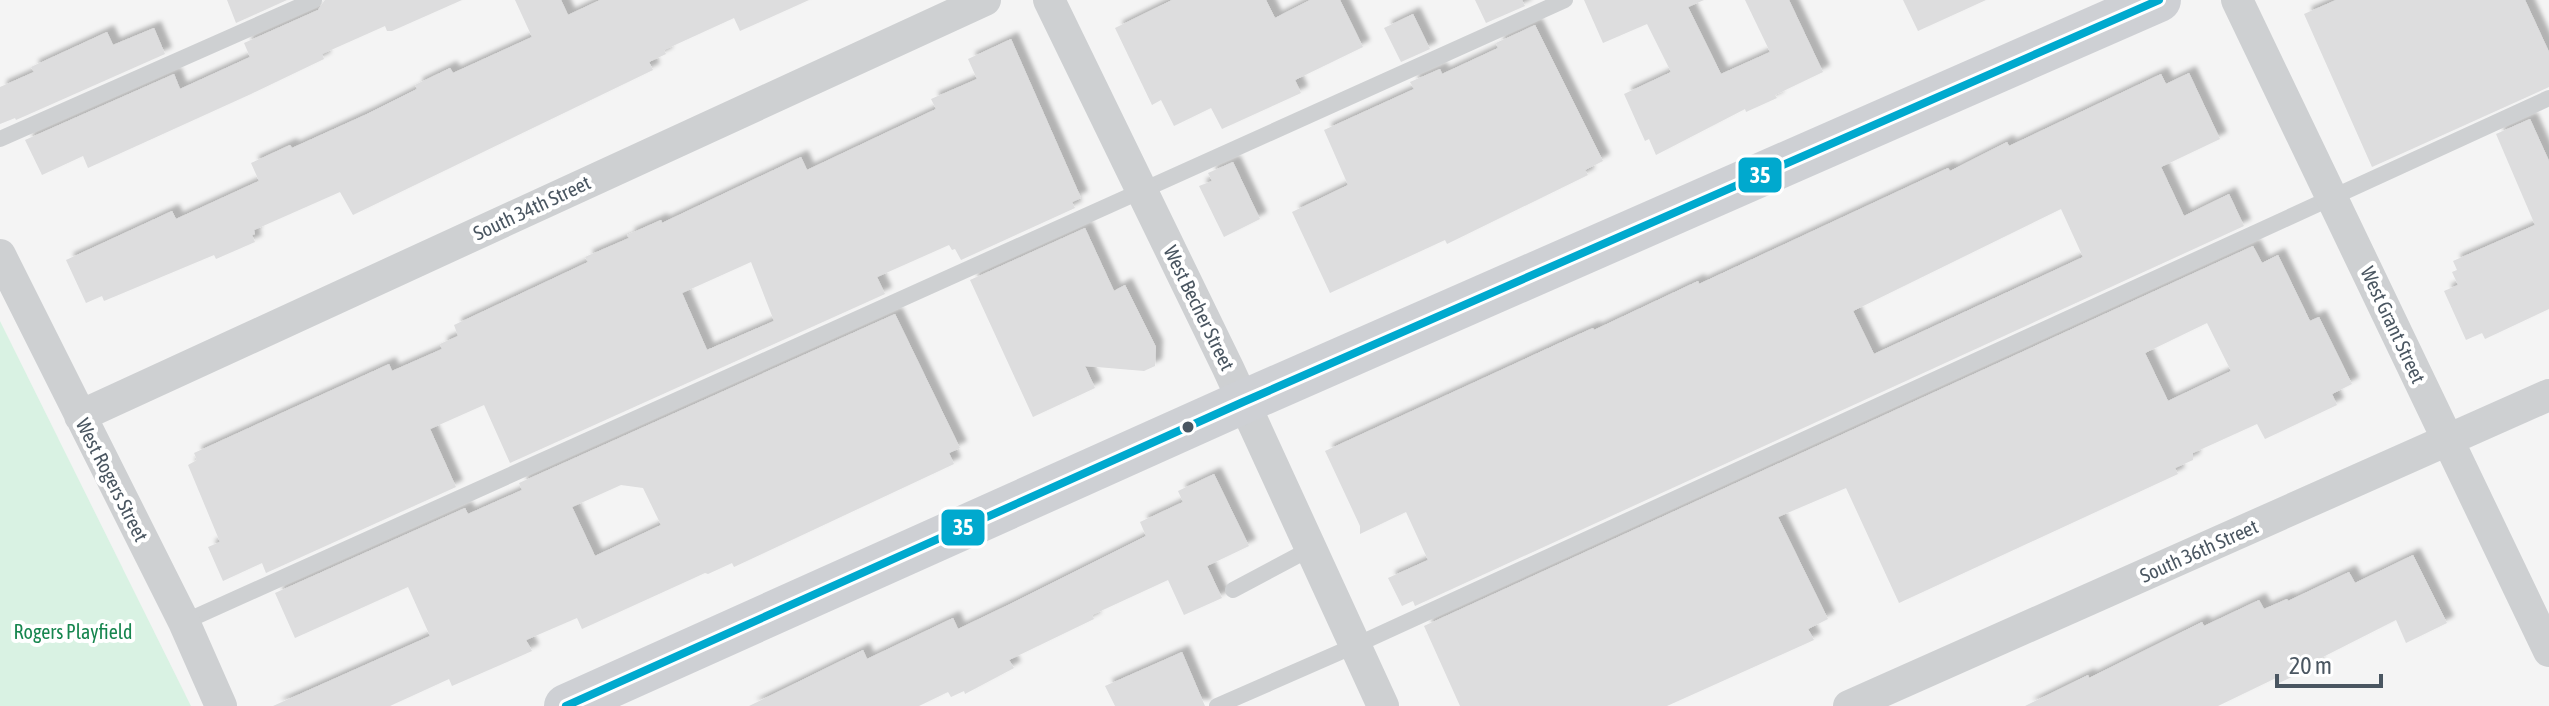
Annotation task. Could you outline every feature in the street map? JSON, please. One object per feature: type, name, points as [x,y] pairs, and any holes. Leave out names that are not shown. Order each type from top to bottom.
[{"type":"main road","points":[[566,706],[1243,402],[2159,0]]},
{"type":"street","name":"South 34th Street","points":[[80,416],[985,0]]},
{"type":"street","name":"West Becher Street","points":[[1049,0],[1243,402],[1383,706]]},
{"type":"street","name":"West Grant Street","points":[[2237,0],[2549,651]]},
{"type":"street","name":"West Rogers Street","points":[[0,255],[184,622],[221,706]]},
{"type":"street","name":"South 36th Street","points":[[1849,706],[2549,395]]},
{"type":"lane","points":[[0,139],[314,0]]},
{"type":"lane","points":[[184,622],[1565,0]]},
{"type":"lane","points":[[1217,706],[2549,98]]},
{"type":"lane","points":[[1233,590],[1310,549]]},
{"type":"green space","name":"Rogers Playfield","points":[[0,321],[191,706],[0,706]]},
{"type":"building","points":[[227,0],[287,0],[236,23]]},
{"type":"building","points":[[325,0],[462,0],[392,31],[387,31],[385,26],[322,54],[324,59],[88,168],[83,156],[42,175],[25,140],[174,74],[180,89],[250,57],[244,43],[318,10]]},
{"type":"building","points":[[515,0],[561,0],[568,15],[600,0],[809,0],[740,31],[734,18],[664,50],[666,54],[649,62],[653,70],[353,215],[340,192],[254,230],[255,234],[252,235],[255,242],[216,259],[214,255],[104,301],[102,296],[86,303],[66,260],[172,211],[176,219],[259,181],[251,163],[367,114],[450,68],[453,73],[532,37]]},
{"type":"building","points":[[1172,0],[1266,0],[1275,18],[1310,0],[1340,0],[1363,47],[1295,80],[1301,93],[1222,129],[1211,108],[1174,126],[1161,100],[1152,105],[1115,28]]},
{"type":"building","points":[[1475,0],[1522,0],[1525,6],[1486,23]]},
{"type":"building","points":[[1584,0],[1704,0],[1688,7],[1721,74],[1770,52],[1745,0],[1789,0],[1823,72],[1775,95],[1777,98],[1746,112],[1745,109],[1656,155],[1649,139],[1645,141],[1624,94],[1671,72],[1647,24],[1603,43]]},
{"type":"building","points":[[1903,0],[1986,0],[1918,31]]},
{"type":"building","points":[[2336,0],[2525,0],[2549,52],[2549,87],[2372,167],[2304,14]]},
{"type":"building","points":[[1413,14],[1430,49],[1401,62],[1384,28]]},
{"type":"building","points":[[1535,25],[1603,161],[1585,170],[1588,175],[1447,244],[1445,240],[1330,293],[1292,212],[1348,185],[1324,130],[1414,89],[1410,82],[1440,69],[1442,74],[1498,48],[1496,43]]},
{"type":"building","points":[[154,28],[165,54],[16,120],[0,124],[0,87],[34,72],[31,67],[107,32],[113,45]]},
{"type":"building","points":[[1011,39],[1081,198],[1072,202],[1075,208],[961,260],[949,245],[877,277],[885,294],[510,463],[484,405],[430,429],[456,487],[266,573],[262,563],[223,581],[208,547],[220,542],[188,465],[197,460],[194,453],[389,364],[392,371],[442,349],[440,344],[458,336],[454,325],[588,262],[585,257],[629,238],[627,235],[661,220],[662,223],[801,157],[807,170],[936,109],[931,99],[977,79],[968,59]],"holes":[[[751,262],[774,321],[707,350],[682,293]]]},
{"type":"building","points":[[2189,73],[2220,139],[2161,167],[2184,216],[2229,194],[2244,226],[1415,606],[1413,601],[1402,606],[1388,578],[1428,560],[1406,512],[1360,534],[1360,526],[1325,451],[1698,281],[1699,284],[1948,168],[1950,171],[2007,142],[2009,146],[2161,74],[2166,84]],"holes":[[[2061,209],[2083,257],[1874,354],[1853,311]]]},
{"type":"building","points":[[2530,119],[2549,161],[2549,309],[2485,339],[2482,333],[2466,340],[2444,291],[2458,285],[2452,272],[2457,270],[2453,261],[2535,225],[2496,134]]},
{"type":"building","points":[[1233,162],[1260,219],[1224,237],[1199,186],[1212,181],[1208,173]]},
{"type":"building","points":[[1085,228],[1114,291],[1125,285],[1156,347],[1155,366],[1144,371],[1085,366],[1095,388],[1033,417],[970,280]]},
{"type":"building","points":[[2253,246],[2262,263],[2278,255],[2310,321],[2319,317],[2352,384],[2332,394],[2337,405],[2265,439],[2257,424],[2193,453],[2193,460],[2175,468],[2178,474],[1899,603],[1846,488],[1778,517],[1828,619],[1808,629],[1814,640],[1667,706],[1460,706],[1424,626]],"holes":[[[2207,323],[2231,371],[2168,401],[2145,353]]]},
{"type":"building","points":[[895,314],[960,448],[949,453],[954,464],[734,567],[732,563],[705,573],[582,629],[577,618],[526,640],[532,651],[452,686],[449,679],[390,706],[273,706],[430,636],[408,587],[295,638],[275,593],[465,508],[468,514],[522,490],[519,483]],"holes":[[[621,485],[643,488],[661,525],[595,556],[572,507]]]},
{"type":"building","points":[[1214,474],[1249,546],[1207,566],[1222,598],[1184,615],[1168,580],[1092,615],[1094,619],[1009,660],[1014,668],[965,694],[964,691],[951,697],[948,692],[919,706],[749,706],[863,650],[867,659],[953,618],[958,629],[1008,605],[1146,536],[1140,522],[1183,502],[1178,491]]},
{"type":"building","points":[[2413,555],[2447,623],[2406,643],[2396,620],[2315,661],[2317,665],[2279,683],[2276,678],[2218,706],[2025,706],[2202,622],[2204,626],[2259,600],[2264,609],[2288,601],[2349,572],[2355,583]]},
{"type":"building","points":[[1182,652],[1205,706],[1115,706],[1105,686]]},
{"type":"transit line","name":"35","points":[[566,706],[1243,402],[2159,0]]}]
